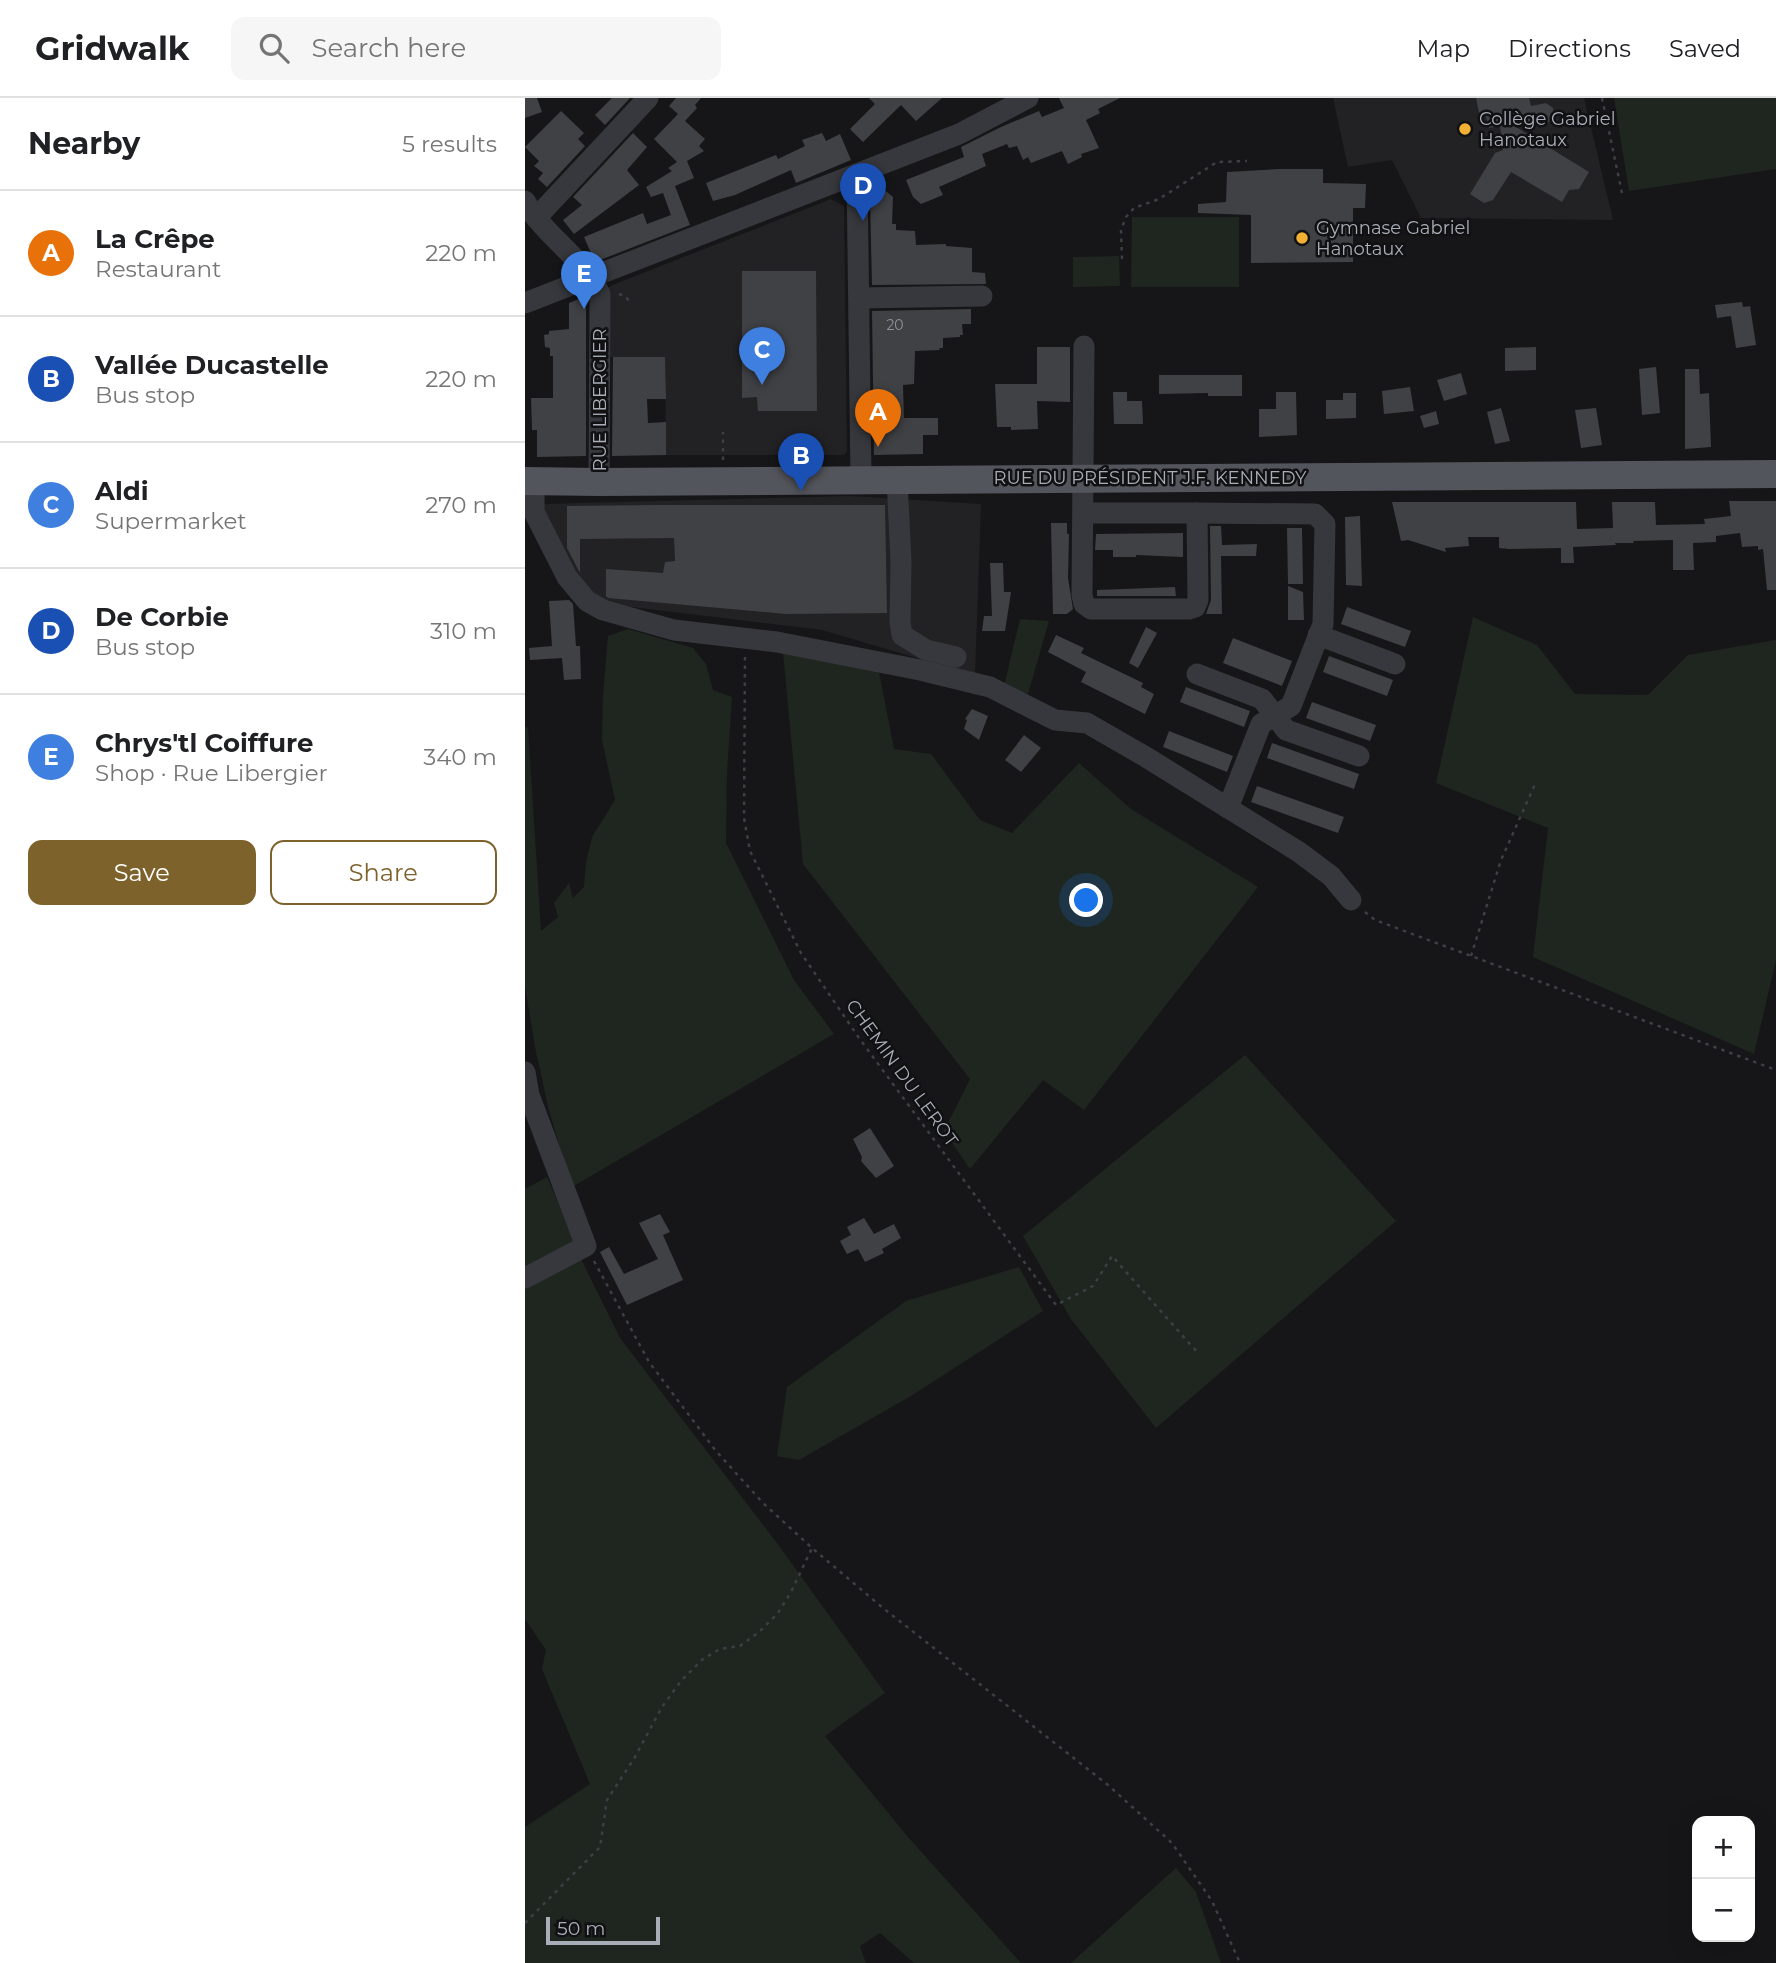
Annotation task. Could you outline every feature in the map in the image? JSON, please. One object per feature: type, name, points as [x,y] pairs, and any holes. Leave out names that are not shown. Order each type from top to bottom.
[{"type":"main road","name":"RUE DU PRÉSIDENT J.F. KENNEDY","points":[[529,481],[1776,474]]},
{"type":"street","points":[[592,277],[531,209],[648,98]]},
{"type":"street","points":[[525,303],[959,135],[1028,98]]},
{"type":"street","points":[[857,175],[861,480]]},
{"type":"street","name":"RUE LIBERGIER","points":[[592,277],[600,294],[599,482]]},
{"type":"street","points":[[859,298],[982,296]]},
{"type":"street","points":[[1084,346],[1084,604],[1091,609],[1195,607],[1198,600],[1196,513]]},
{"type":"street","points":[[897,479],[902,635],[926,650],[956,657]]},
{"type":"street","points":[[529,481],[534,512],[567,578],[587,601],[603,610],[674,630],[776,642],[991,687],[1055,720],[1087,723],[1228,808],[1320,868],[1331,876],[1351,900]]},
{"type":"street","points":[[1084,513],[1315,514],[1325,524],[1323,624],[1291,706],[1261,724],[1228,808]]},
{"type":"street","points":[[1318,635],[1395,663]]},
{"type":"street","points":[[1197,674],[1262,699],[1286,730],[1359,756]]},
{"type":"street","points":[[525,1072],[529,1095],[586,1246],[525,1278]]},
{"type":"path","points":[[1602,98],[1622,193]]},
{"type":"path","points":[[1122,259],[1121,230],[1126,217],[1134,208],[1159,199],[1217,162],[1247,161]]},
{"type":"path","points":[[723,432],[723,480]]},
{"type":"path","name":"CHEMIN DU LEROT","points":[[743,640],[744,818],[750,851],[801,953],[859,1038],[1056,1305],[1093,1286],[1112,1256],[1197,1352]]},
{"type":"path","points":[[1471,956],[1501,860],[1536,782]]},
{"type":"path","points":[[1351,900],[1375,920],[1776,1070]]},
{"type":"path","points":[[586,1246],[649,1362],[716,1451],[763,1503],[883,1608],[1108,1785],[1172,1843],[1212,1901],[1240,1963]]},
{"type":"path","points":[[525,1923],[600,1847],[607,1800],[662,1707],[681,1681],[703,1659],[720,1649],[740,1646],[778,1613],[812,1548]]},
{"type":"shaded area","name":"Collège Gabriel Hanotaux","points":[[1333,98],[1584,98],[1613,220],[1421,218],[1392,160],[1348,167]]},
{"type":"shaded area","points":[[1614,98],[1776,98],[1776,169],[1629,191]]},
{"type":"shaded area","points":[[831,199],[844,206],[847,451],[843,455],[666,455],[665,357],[607,357],[607,291],[610,286]]},
{"type":"shaded area","points":[[1132,217],[1239,217],[1239,287],[1131,287]]},
{"type":"shaded area","points":[[1119,256],[1120,286],[1073,287],[1073,257]]},
{"type":"shaded area","points":[[849,496],[981,504],[975,675],[822,630],[599,603],[526,511],[543,504]]},
{"type":"shaded area","points":[[1473,617],[1537,645],[1575,694],[1648,695],[1688,655],[1776,640],[1776,960],[1754,1054],[1533,957],[1548,828],[1436,783]]},
{"type":"shaded area","points":[[1020,619],[1049,621],[1028,694],[1004,686]]},
{"type":"shaded area","points":[[628,629],[693,648],[706,664],[713,690],[732,697],[726,843],[794,980],[834,1034],[572,1187],[549,1111],[525,986],[525,728],[528,727],[541,931],[558,917],[554,903],[569,883],[573,898],[584,887],[592,837],[615,800],[602,740],[603,696],[608,636]]},
{"type":"shaded area","points":[[783,652],[879,672],[894,749],[931,754],[980,820],[1012,833],[1079,763],[1131,809],[1258,887],[1084,1110],[1043,1080],[970,1169],[944,1131],[970,1079],[803,864]]},
{"type":"shaded area","points":[[1245,1055],[1396,1221],[1156,1428],[1071,1319],[1023,1236]]},
{"type":"shaded area","points":[[547,1177],[576,1243],[525,1268],[525,1189]]},
{"type":"shaded area","points":[[581,1259],[620,1338],[777,1543],[885,1693],[825,1736],[908,1837],[1021,1963],[914,1963],[880,1933],[860,1946],[866,1963],[525,1963],[525,1827],[590,1784],[542,1669],[546,1650],[525,1619],[525,1288]]},
{"type":"shaded area","points":[[1019,1267],[1043,1311],[911,1396],[799,1460],[777,1456],[787,1387],[906,1301]]},
{"type":"shaded area","points":[[1176,1868],[1196,1892],[1221,1963],[1071,1963]]},
{"type":"building","points":[[525,98],[537,98],[542,112],[525,118]]},
{"type":"building","points":[[612,98],[630,98],[605,125],[595,115]]},
{"type":"building","points":[[676,98],[701,98],[695,105],[697,108],[685,121],[705,139],[699,146],[704,151],[687,161],[694,178],[675,186],[690,225],[595,262],[584,237],[643,213],[647,224],[671,215],[663,193],[651,197],[646,187],[672,171],[668,168],[677,162],[654,139],[678,114],[669,106]]},
{"type":"building","points":[[869,98],[942,98],[916,121],[901,105],[863,142],[850,129],[875,104]]},
{"type":"building","points":[[1059,98],[1120,98],[1098,109],[1100,113],[1086,120],[1099,148],[1081,154],[1082,157],[1068,164],[1062,151],[1031,163],[1028,157],[1023,160],[1017,146],[1009,148],[1007,144],[982,154],[986,166],[939,187],[943,195],[921,204],[913,197],[906,180],[964,157],[961,147],[1001,127],[1039,111],[1042,117],[1064,108]]},
{"type":"building","points":[[1476,98],[1529,98],[1531,106],[1546,103],[1553,108],[1554,115],[1549,122],[1516,127],[1589,172],[1579,189],[1569,190],[1562,202],[1511,172],[1493,200],[1484,203],[1470,194],[1495,153],[1503,150],[1500,126],[1489,128],[1485,113],[1479,113]]},
{"type":"building","points":[[561,111],[584,133],[578,139],[585,146],[547,187],[538,179],[543,173],[534,166],[539,161],[525,147]]},
{"type":"building","points":[[633,133],[647,147],[627,170],[639,185],[574,234],[563,220],[582,205],[573,197]]},
{"type":"building","points":[[822,133],[826,141],[840,134],[851,160],[796,183],[791,170],[735,195],[713,201],[706,183],[776,155],[778,159],[805,146],[802,140]]},
{"type":"building","name":"Gymnase Gabriel Hanotaux","points":[[1323,169],[1323,183],[1366,184],[1365,208],[1353,208],[1353,262],[1251,263],[1251,215],[1198,213],[1198,204],[1226,202],[1227,172]]},
{"type":"building","points":[[881,187],[893,197],[892,224],[896,224],[896,230],[915,231],[916,245],[946,244],[972,248],[972,272],[985,273],[986,284],[872,285],[870,200],[880,200]]},
{"type":"building","points":[[742,271],[816,271],[817,411],[758,411],[757,397],[742,398]]},
{"type":"building","points":[[586,296],[586,456],[537,457],[537,430],[532,430],[531,398],[553,398],[553,356],[550,356],[550,348],[545,347],[544,335],[549,334],[549,331],[569,329],[569,303]]},
{"type":"building","points":[[1742,302],[1743,307],[1750,306],[1756,345],[1736,348],[1731,316],[1717,318],[1715,305]]},
{"type":"building","points":[[971,309],[971,324],[962,324],[963,335],[943,338],[943,348],[939,348],[940,350],[915,351],[914,384],[903,385],[904,418],[938,418],[938,435],[923,435],[923,454],[874,455],[872,311]]},
{"type":"building","points":[[1037,347],[1070,347],[1070,402],[1037,401],[1038,429],[1011,430],[1011,427],[997,427],[995,384],[1037,384]]},
{"type":"building","points":[[1536,347],[1536,370],[1505,371],[1505,348]]},
{"type":"building","points":[[613,357],[665,357],[666,399],[647,399],[648,423],[666,422],[666,455],[612,456]]},
{"type":"building","points":[[1656,367],[1660,413],[1642,415],[1639,369]]},
{"type":"building","points":[[1685,369],[1699,369],[1700,394],[1709,393],[1711,447],[1685,449]]},
{"type":"building","points":[[1461,373],[1467,394],[1444,401],[1437,380]]},
{"type":"building","points":[[1159,375],[1242,375],[1242,396],[1208,396],[1208,393],[1159,394]]},
{"type":"building","points":[[1410,387],[1414,411],[1384,414],[1382,391]]},
{"type":"building","points":[[1113,392],[1127,392],[1127,401],[1142,401],[1143,424],[1114,424]]},
{"type":"building","points":[[1276,392],[1296,392],[1297,435],[1259,437],[1259,409],[1276,409]]},
{"type":"building","points":[[1343,393],[1356,393],[1356,418],[1326,419],[1326,400],[1343,400]]},
{"type":"building","points":[[1501,408],[1510,441],[1495,444],[1487,412]]},
{"type":"building","points":[[1596,408],[1602,445],[1581,448],[1575,410]]},
{"type":"building","points":[[1436,411],[1439,424],[1424,428],[1420,416]]},
{"type":"building","points":[[1729,501],[1776,501],[1776,590],[1767,590],[1763,549],[1758,550],[1758,546],[1742,547],[1740,533],[1716,536],[1716,542],[1693,543],[1694,570],[1673,570],[1673,540],[1573,547],[1574,563],[1561,563],[1561,548],[1499,548],[1499,537],[1468,537],[1469,546],[1445,548],[1446,552],[1408,540],[1401,541],[1392,502],[1576,502],[1577,529],[1613,528],[1612,502],[1655,502],[1656,525],[1705,524],[1704,519],[1731,516]]},
{"type":"building","points":[[885,505],[887,613],[786,614],[608,598],[606,569],[663,573],[665,562],[675,561],[674,538],[580,539],[580,573],[567,548],[567,506]]},
{"type":"building","points":[[1360,516],[1362,586],[1346,585],[1345,517]]},
{"type":"building","points":[[1051,523],[1067,523],[1069,534],[1068,578],[1073,609],[1067,614],[1053,614]]},
{"type":"building","points":[[1210,526],[1221,526],[1222,545],[1257,544],[1256,556],[1221,556],[1222,614],[1206,614],[1211,600]]},
{"type":"building","points":[[1287,528],[1302,528],[1303,584],[1288,584]]},
{"type":"building","points":[[1183,533],[1183,557],[1113,557],[1113,550],[1095,550],[1096,534]]},
{"type":"building","points":[[990,563],[1003,563],[1004,592],[1011,592],[1005,631],[982,631],[984,616],[992,616]]},
{"type":"building","points":[[1288,586],[1303,592],[1304,620],[1288,620]]},
{"type":"building","points":[[1175,587],[1176,596],[1097,596],[1097,590]]},
{"type":"building","points":[[569,600],[573,604],[576,646],[580,646],[581,679],[564,680],[562,658],[530,660],[529,648],[552,646],[549,601]]},
{"type":"building","points":[[1347,607],[1411,631],[1405,647],[1341,624]]},
{"type":"building","points":[[1146,627],[1157,633],[1138,668],[1129,663]]},
{"type":"building","points":[[1056,635],[1084,648],[1081,653],[1143,683],[1141,687],[1154,694],[1145,714],[1081,682],[1086,672],[1048,652]]},
{"type":"building","points":[[1233,638],[1292,661],[1282,686],[1223,663]]},
{"type":"building","points":[[1329,656],[1393,680],[1387,696],[1323,672]]},
{"type":"building","points":[[1186,687],[1250,711],[1244,727],[1180,702]]},
{"type":"building","points":[[1312,702],[1376,725],[1370,741],[1306,718]]},
{"type":"building","points":[[972,709],[988,716],[979,740],[964,729],[965,719]]},
{"type":"building","points":[[1169,731],[1233,756],[1227,772],[1163,747]]},
{"type":"building","points":[[1024,735],[1041,748],[1021,772],[1005,760]]},
{"type":"building","points":[[1272,743],[1359,774],[1354,789],[1267,758]]},
{"type":"building","points":[[1257,786],[1344,817],[1338,833],[1251,802]]},
{"type":"building","points":[[870,1128],[894,1166],[876,1178],[861,1161],[862,1157],[853,1139]]},
{"type":"building","points":[[660,1214],[670,1232],[663,1235],[683,1280],[627,1305],[600,1252],[609,1247],[624,1274],[658,1259],[639,1223]]},
{"type":"building","points":[[864,1218],[874,1234],[894,1224],[901,1238],[882,1249],[884,1253],[865,1262],[858,1249],[847,1254],[840,1241],[851,1235],[847,1227]]},
{"type":"place","name":"Collège Gabriel Hanotaux","points":[[1465,129]]},
{"type":"place","name":"De Corbie","points":[[863,221]]},
{"type":"place","name":"Gymnase Gabriel Hanotaux","points":[[1302,238]]},
{"type":"place","name":"Chrys'tl Coiffure","points":[[584,309]]},
{"type":"place","name":"Aldi","points":[[762,385]]},
{"type":"place","name":"La Crêpe","points":[[878,447]]},
{"type":"place","name":"Vallée Ducastelle","points":[[801,491]]}]
